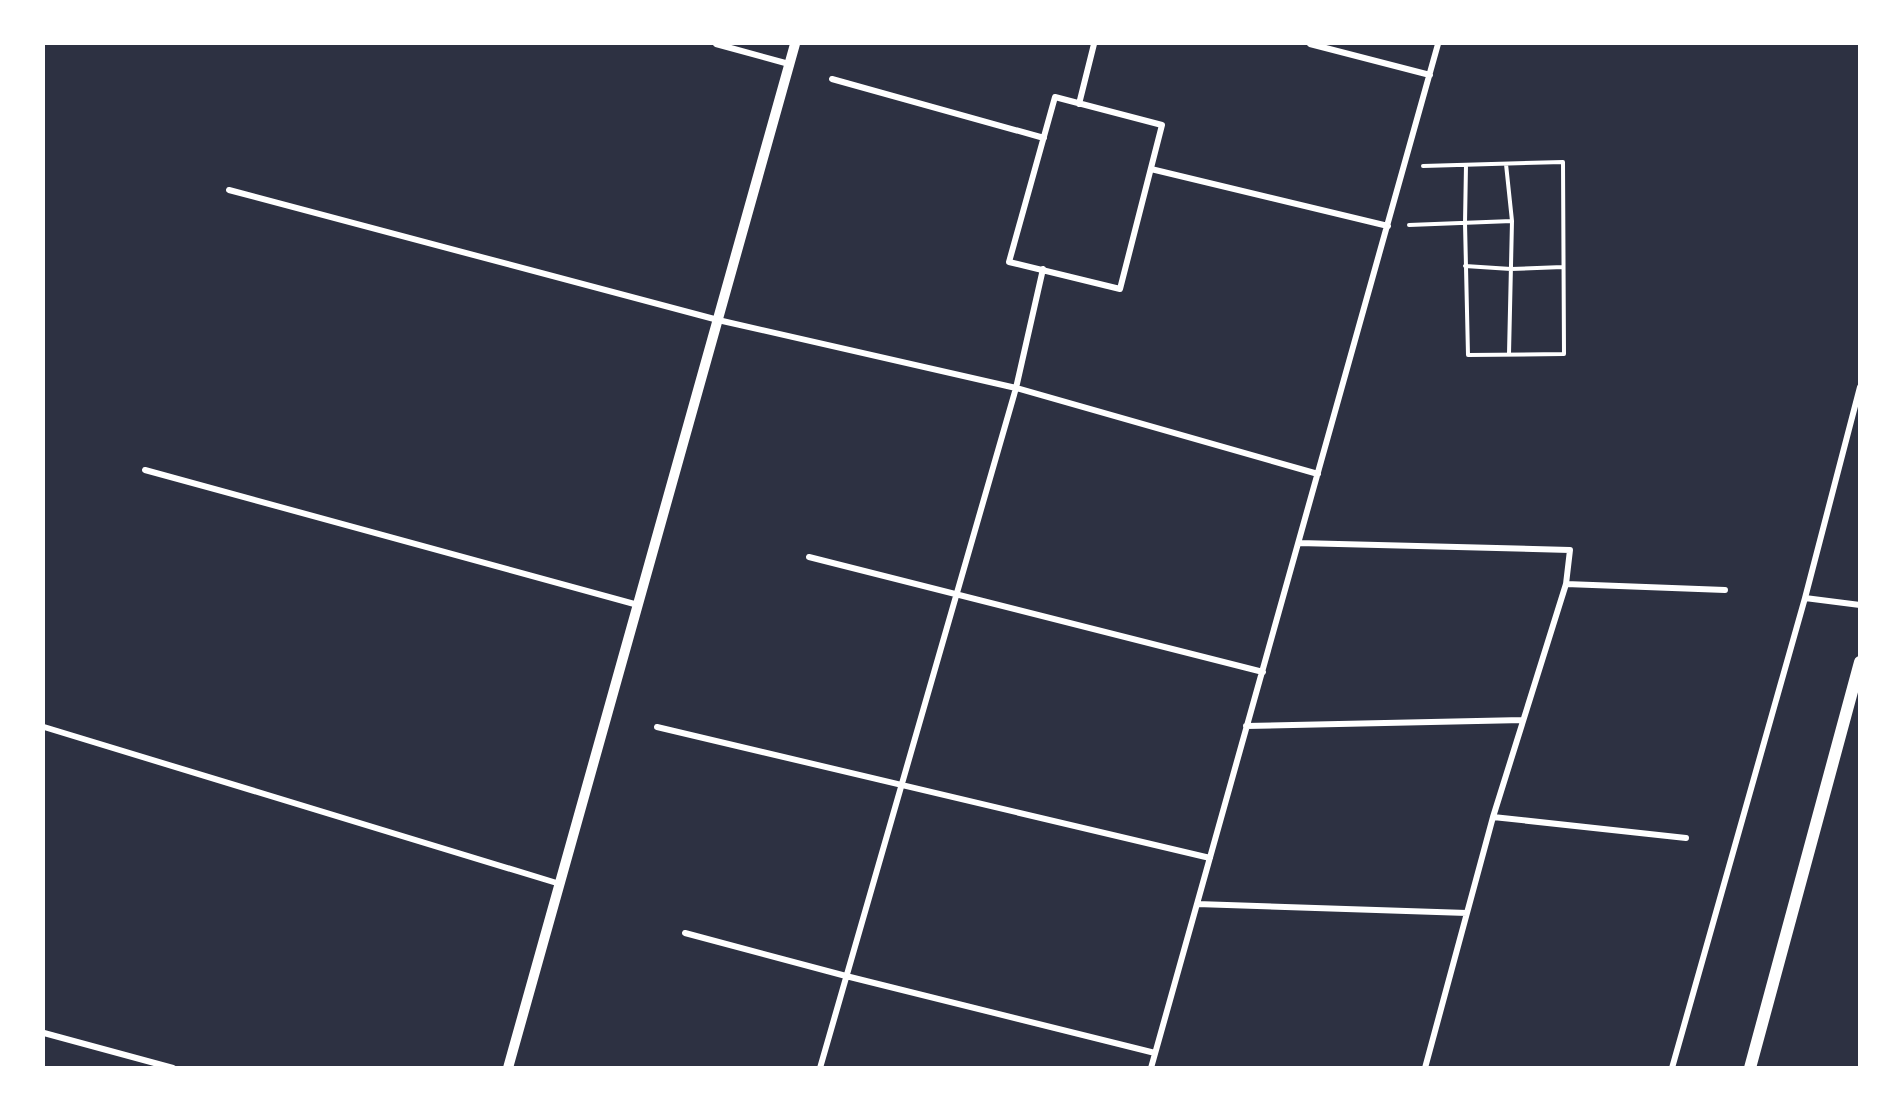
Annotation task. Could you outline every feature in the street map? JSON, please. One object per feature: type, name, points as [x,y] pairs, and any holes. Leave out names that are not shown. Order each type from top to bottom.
[{"type":"main road","points":[[1750,1068],[1860,662]]},
{"type":"street","points":[[716,44],[789,64]]},
{"type":"street","points":[[508,1068],[795,44]]},
{"type":"street","points":[[1079,104],[1095,44]]},
{"type":"street","points":[[1310,44],[1430,75]]},
{"type":"street","points":[[1151,1068],[1438,44]]},
{"type":"street","points":[[832,79],[1044,138]]},
{"type":"street","points":[[1055,97],[1079,104],[1162,125],[1120,289],[1009,262],[1055,97]]},
{"type":"street","points":[[1151,169],[1388,226]]},
{"type":"street","points":[[229,190],[718,320],[1016,388],[1318,474]]},
{"type":"street","points":[[820,1068],[1016,388],[1043,269]]},
{"type":"street","points":[[1672,1068],[1805,598],[1860,387]]},
{"type":"street","points":[[146,470],[638,605]]},
{"type":"street","points":[[1299,543],[1570,549],[1566,584],[1493,817],[1425,1068]]},
{"type":"street","points":[[809,556],[1263,672]]},
{"type":"street","points":[[1566,584],[1725,590]]},
{"type":"street","points":[[1805,598],[1860,604]]},
{"type":"street","points":[[1246,726],[1523,720]]},
{"type":"street","points":[[44,726],[560,884]]},
{"type":"street","points":[[657,727],[1210,858]]},
{"type":"street","points":[[1493,817],[1686,838]]},
{"type":"street","points":[[1197,904],[1467,913]]},
{"type":"street","points":[[685,933],[1155,1053]]},
{"type":"street","points":[[44,1033],[173,1068]]},
{"type":"path","points":[[1404,166],[1563,162],[1564,354],[1468,355],[1464,223],[1466,165]]},
{"type":"path","points":[[1506,164],[1512,221],[1509,354]]},
{"type":"path","points":[[1388,226],[1512,221]]},
{"type":"path","points":[[1465,266],[1563,267]]}]
